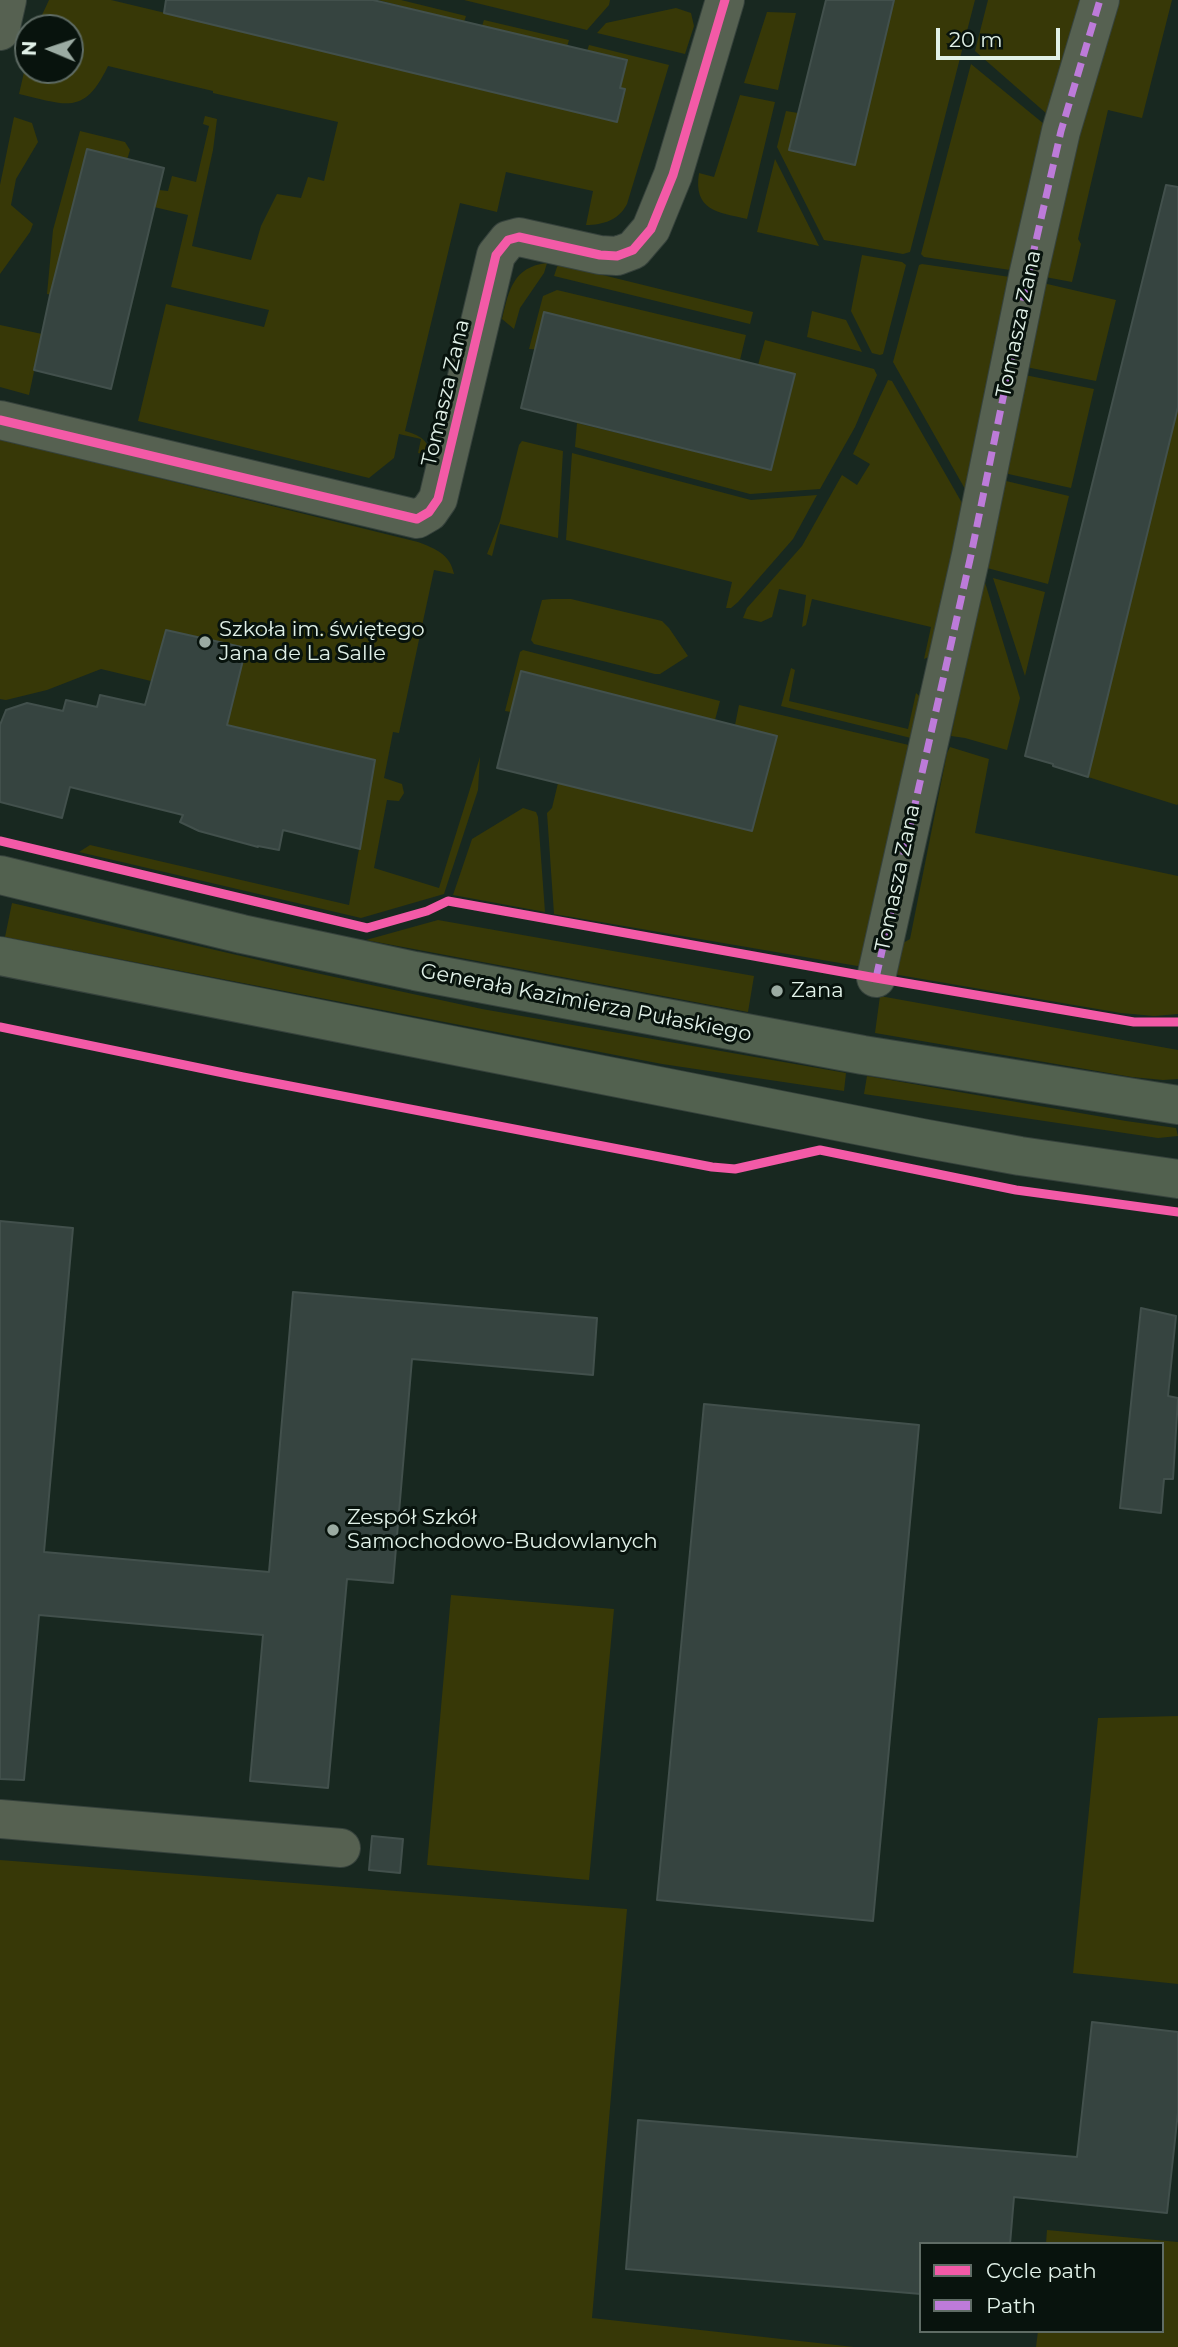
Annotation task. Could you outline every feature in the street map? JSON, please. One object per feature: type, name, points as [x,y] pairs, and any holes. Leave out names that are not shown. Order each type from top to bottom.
[{"type":"main road","name":"Generała Kazimierza Pułaskiego","points":[[0,875],[242,934],[415,971],[863,1055],[1178,1104]]},
{"type":"main road","points":[[0,956],[922,1138],[1043,1160],[1178,1180]]},
{"type":"street","points":[[0,31],[7,0]]},
{"type":"street","name":"Tomasza Zana","points":[[0,420],[417,519],[429,512],[438,499],[496,255],[508,240],[519,237],[600,255],[617,256],[633,250],[651,229],[673,175],[725,0]]},
{"type":"street","name":"Tomasza Zana","points":[[876,978],[971,555],[1028,276],[1061,131],[1100,0]]},
{"type":"street","points":[[0,1819],[341,1848]]},
{"type":"shaded area","points":[[49,0],[111,0],[617,121],[625,90],[620,88],[627,59],[587,51],[589,45],[669,65],[627,204],[615,218],[604,223],[586,225],[593,191],[506,172],[497,212],[460,203],[405,431],[418,436],[425,441],[430,455],[418,453],[421,439],[399,434],[394,458],[369,478],[138,421],[166,304],[264,327],[269,310],[171,287],[188,215],[154,207],[159,190],[168,191],[172,176],[196,182],[209,126],[203,124],[205,116],[217,119],[192,246],[251,260],[261,226],[277,194],[301,198],[308,177],[324,181],[338,122],[108,66],[91,93],[82,100],[62,103],[19,94],[21,84],[84,84],[84,14],[42,14]]},
{"type":"shaded area","points":[[378,0],[401,0],[466,16],[464,22]]},
{"type":"shaded area","points":[[464,0],[610,0],[609,5],[587,30]]},
{"type":"shaded area","points":[[894,0],[975,0],[910,252],[903,254],[824,240],[777,147],[786,111],[798,113]]},
{"type":"shaded area","points":[[988,0],[1081,0],[1047,114],[975,51]]},
{"type":"shaded area","points":[[1115,0],[1172,0],[1142,118],[1108,110],[1078,239],[1081,244],[1072,282],[1045,277],[1059,206]]},
{"type":"shaded area","points":[[676,8],[691,13],[694,26],[685,54],[597,33],[606,23]]},
{"type":"shaded area","points":[[767,12],[796,13],[778,90],[744,83]]},
{"type":"shaded area","points":[[484,20],[569,40],[567,47],[482,26]]},
{"type":"shaded area","points":[[971,64],[1044,124],[1010,270],[924,257],[921,254]]},
{"type":"shaded area","points":[[740,95],[775,102],[747,219],[710,208],[700,195],[698,186],[699,173],[714,177]]},
{"type":"shaded area","points":[[14,117],[32,123],[38,142],[16,179],[11,205],[33,224],[0,274],[0,185]]},
{"type":"shaded area","points":[[80,131],[125,142],[130,150],[52,295],[47,294],[53,230]]},
{"type":"shaded area","points":[[775,159],[819,246],[757,232]]},
{"type":"shaded area","points":[[862,255],[906,265],[883,354],[880,355],[872,353],[851,311]]},
{"type":"shaded area","points":[[547,263],[544,273],[520,308],[514,329],[502,319],[514,282],[527,269]]},
{"type":"shaded area","points":[[558,264],[753,312],[750,324],[554,276]]},
{"type":"shaded area","points":[[919,265],[1010,277],[965,489],[893,362]]},
{"type":"shaded area","points":[[1043,283],[1116,300],[1096,381],[1026,367]]},
{"type":"shaded area","points":[[557,290],[746,335],[740,360],[529,349],[543,296]]},
{"type":"shaded area","points":[[812,311],[846,320],[862,352],[807,337]]},
{"type":"shaded area","points":[[0,325],[42,334],[29,395],[0,387]]},
{"type":"shaded area","points":[[765,340],[874,369],[877,375],[855,427],[820,489],[750,494],[575,447],[577,423],[770,470],[795,375],[758,365]]},
{"type":"shaded area","points":[[1025,375],[1094,389],[1071,488],[1004,473]]},
{"type":"shaded area","points":[[888,380],[892,381],[962,503],[931,656],[924,659],[931,627],[812,599],[806,625],[802,627],[806,595],[779,589],[772,617],[761,622],[743,618],[747,608],[802,546],[842,475],[857,485],[870,464],[853,454]]},
{"type":"shaded area","points":[[1178,407],[1178,804],[1177,805],[1088,777]]},
{"type":"shaded area","points":[[0,439],[418,542],[446,557],[454,574],[434,570],[399,733],[393,732],[384,778],[402,784],[404,793],[399,801],[387,800],[374,868],[439,888],[480,757],[478,790],[444,894],[361,918],[79,852],[90,845],[349,905],[375,760],[227,725],[245,648],[166,630],[151,681],[101,669],[47,690],[6,700],[0,699]]},
{"type":"shaded area","points":[[522,441],[563,451],[558,538],[500,524],[492,556],[487,554],[500,521]]},
{"type":"shaded area","points":[[572,453],[751,500],[817,495],[793,539],[738,602],[731,608],[726,608],[732,582],[566,540]]},
{"type":"shaded area","points":[[1002,480],[1069,496],[1048,584],[987,568]]},
{"type":"shaded area","points":[[993,578],[1045,592],[1025,676]]},
{"type":"shaded area","points":[[984,579],[1020,698],[1007,750],[951,736]]},
{"type":"shaded area","points":[[571,599],[662,621],[688,656],[660,674],[655,674],[534,644],[531,640],[542,600]]},
{"type":"shaded area","points":[[523,650],[720,701],[715,720],[521,672],[511,712],[505,711],[520,652]]},
{"type":"shaded area","points":[[791,668],[795,670],[789,701],[908,729],[916,693],[923,699],[915,739],[781,706]]},
{"type":"shaded area","points":[[739,705],[913,746],[869,968],[554,914],[547,813],[552,808],[558,783],[752,831],[776,736],[735,725]]},
{"type":"shaded area","points":[[950,747],[989,759],[975,833],[1178,876],[1178,1014],[1154,1016],[1121,1013],[887,973],[888,965],[900,961],[903,943],[910,939]]},
{"type":"shaded area","points":[[523,808],[536,812],[538,817],[545,912],[453,895],[472,839]]},
{"type":"shaded area","points":[[12,903],[482,1009],[846,1073],[844,1091],[662,1064],[5,937]]},
{"type":"shaded area","points":[[438,920],[754,976],[748,1012],[366,940]]},
{"type":"shaded area","points":[[880,996],[1178,1050],[1178,1079],[1132,1077],[875,1033]]},
{"type":"shaded area","points":[[867,1076],[1176,1128],[1178,1136],[1158,1138],[864,1094]]},
{"type":"shaded area","points":[[451,1595],[614,1609],[589,1880],[427,1865]]},
{"type":"shaded area","points":[[1178,1716],[1178,1984],[1073,1973],[1098,1718]]},
{"type":"shaded area","points":[[0,1860],[627,1909],[592,2318],[854,2347],[0,2347]]},
{"type":"shaded area","points":[[1047,2230],[1178,2242],[1178,2347],[1036,2347],[1038,2333],[1164,2333],[1164,2242],[1046,2242]]},
{"type":"building","points":[[166,0],[373,0],[627,60],[620,88],[625,89],[617,122],[164,13]]},
{"type":"building","points":[[826,0],[894,0],[855,165],[789,150]]},
{"type":"building","points":[[87,149],[164,168],[111,389],[34,370]]},
{"type":"building","points":[[1166,185],[1178,187],[1178,407],[1088,777],[1025,756]]},
{"type":"building","points":[[544,312],[795,374],[771,470],[521,408]]},
{"type":"building","points":[[166,630],[246,648],[227,725],[375,760],[360,849],[283,830],[279,850],[258,847],[199,831],[180,822],[183,815],[70,787],[62,818],[0,802],[0,725],[6,710],[27,703],[63,711],[66,700],[97,707],[100,695],[145,705]]},
{"type":"building","points":[[521,671],[777,736],[752,831],[497,768]]},
{"type":"building","points":[[0,1221],[73,1228],[44,1552],[269,1572],[293,1292],[597,1318],[593,1375],[412,1359],[393,1583],[347,1579],[328,1788],[250,1781],[263,1635],[39,1615],[24,1780],[0,1779]]},
{"type":"building","points":[[1141,1308],[1176,1316],[1168,1396],[1178,1398],[1173,1479],[1164,1479],[1161,1513],[1120,1508]]},
{"type":"building","points":[[704,1404],[919,1425],[873,1921],[657,1900]]},
{"type":"building","points":[[372,1836],[403,1839],[400,1873],[369,1870]]},
{"type":"building","points":[[1092,2022],[1178,2032],[1178,2112],[1167,2213],[1014,2197],[1010,2242],[919,2242],[919,2294],[626,2269],[638,2120],[1077,2157]]},
{"type":"marked path","points":[[876,978],[971,555],[1028,276],[1061,131],[1100,0]]},
{"type":"cycle path","points":[[0,420],[417,519],[429,512],[438,499],[496,255],[508,240],[519,237],[600,255],[617,256],[633,250],[651,229],[673,175],[725,0]]},
{"type":"cycle path","points":[[0,841],[367,928],[427,911],[448,901],[1134,1022],[1178,1022]]},
{"type":"cycle path","points":[[0,1027],[243,1077],[712,1167],[735,1169],[820,1150],[1016,1190],[1178,1212]]},
{"type":"place","name":"Szkoła im. świętego Jana de La Salle","points":[[205,642]]},
{"type":"place","name":"Zana","points":[[777,991]]},
{"type":"place","name":"Zespół Szkół Samochodowo-Budowlanych","points":[[333,1530]]}]
